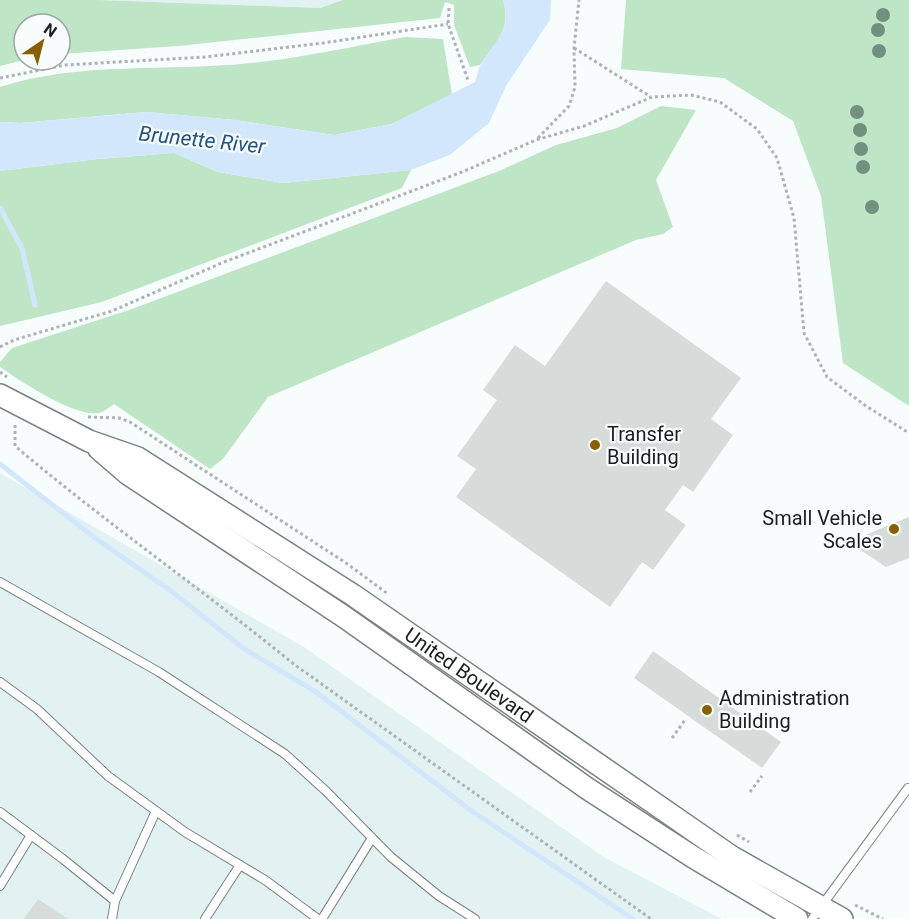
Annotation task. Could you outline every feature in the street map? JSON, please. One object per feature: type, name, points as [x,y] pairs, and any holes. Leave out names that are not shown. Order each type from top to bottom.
[{"type":"street","name":"United Boulevard","points":[[5,387],[25,408],[89,441],[138,458],[353,595],[732,857],[817,913],[842,919]]},
{"type":"street","name":"United Boulevard","points":[[89,441],[128,474],[343,616],[588,789],[701,862],[797,919]]},
{"type":"lane","points":[[0,582],[159,672],[285,754],[326,791],[391,857],[431,889],[475,919]]},
{"type":"lane","points":[[0,682],[37,709],[108,776],[185,832],[265,880],[320,919],[372,838]]},
{"type":"lane","points":[[817,913],[908,788]]},
{"type":"lane","points":[[112,919],[115,901],[156,811]]},
{"type":"lane","points":[[0,812],[115,901]]},
{"type":"lane","points":[[0,886],[31,835]]},
{"type":"lane","points":[[205,919],[240,865]]},
{"type":"path","points":[[536,140],[569,106],[575,87],[574,48],[579,0]]},
{"type":"path","points":[[449,8],[448,24],[468,81]]},
{"type":"path","points":[[0,78],[65,65],[228,54],[323,44],[448,24]]},
{"type":"path","points":[[574,48],[652,97]]},
{"type":"path","points":[[0,347],[14,340],[112,311],[224,262],[462,172],[536,140],[584,126],[652,97],[691,95],[720,102],[757,129],[777,158],[794,218],[804,333],[827,378],[909,433]]},
{"type":"path","points":[[0,372],[5,387]]},
{"type":"path","points":[[25,408],[15,425],[15,446],[66,488],[295,665],[651,919]]},
{"type":"path","points":[[80,415],[119,418],[130,422]]},
{"type":"path","points":[[672,738],[685,720]]},
{"type":"path","points":[[750,792],[762,776]]},
{"type":"path","points":[[866,911],[883,919]]},
{"type":"shaded area","points":[[102,0],[343,0],[320,8]]},
{"type":"shaded area","points":[[0,473],[304,647],[604,857],[722,919],[0,919]]},
{"type":"green space","points":[[0,0],[99,0],[320,8],[343,0],[503,0],[505,10],[504,28],[492,50],[480,65],[470,67],[454,25],[454,5],[445,2],[440,18],[178,46],[72,53],[72,12],[12,12],[12,63],[0,66]]},
{"type":"green space","points":[[626,0],[909,0],[909,406],[843,363],[821,196],[793,121],[724,78],[621,69]]},
{"type":"green space","points":[[405,37],[443,39],[452,94],[392,124],[334,135],[235,120],[146,112],[20,123],[0,122],[0,87],[30,79],[93,70],[220,66],[270,61]]},
{"type":"green space","points":[[661,106],[696,110],[656,180],[673,227],[663,234],[636,240],[268,397],[223,459],[210,469],[114,404],[102,412],[79,411],[50,398],[0,367],[0,362],[12,348],[132,309],[499,171],[556,145],[617,128]]},
{"type":"green space","points":[[174,153],[218,172],[283,183],[411,170],[402,188],[102,302],[0,326],[0,171],[97,159]]},
{"type":"water","name":"Brunette River","points":[[503,0],[551,0],[550,20],[506,86],[489,123],[450,155],[411,170],[283,183],[218,172],[174,153],[97,159],[0,171],[0,122],[20,123],[146,112],[235,120],[334,135],[392,124],[475,82],[481,64],[504,27],[506,11]]},
{"type":"building","name":"Transfer Building","points":[[606,281],[741,378],[711,419],[733,435],[693,492],[683,485],[665,510],[686,525],[653,570],[642,562],[610,607],[456,497],[476,469],[457,456],[497,400],[483,390],[515,345],[545,366]]},
{"type":"building","name":"Small Vehicle Scales","points":[[909,517],[909,558],[886,567],[848,542]]},
{"type":"building","name":"Administration Building","points":[[653,651],[781,742],[762,768],[634,678]]},
{"type":"building","points":[[38,899],[68,919],[24,919]]},
{"type":"waterway","points":[[0,208],[22,248],[35,305]]},
{"type":"waterway","points":[[0,464],[95,538],[171,591],[243,648],[316,692],[469,809],[633,919]]},
{"type":"place","name":"Transfer Building","points":[[595,445]]},
{"type":"place","name":"Small Vehicle Scales","points":[[894,529]]},
{"type":"place","name":"Administration Building","points":[[707,710]]}]
